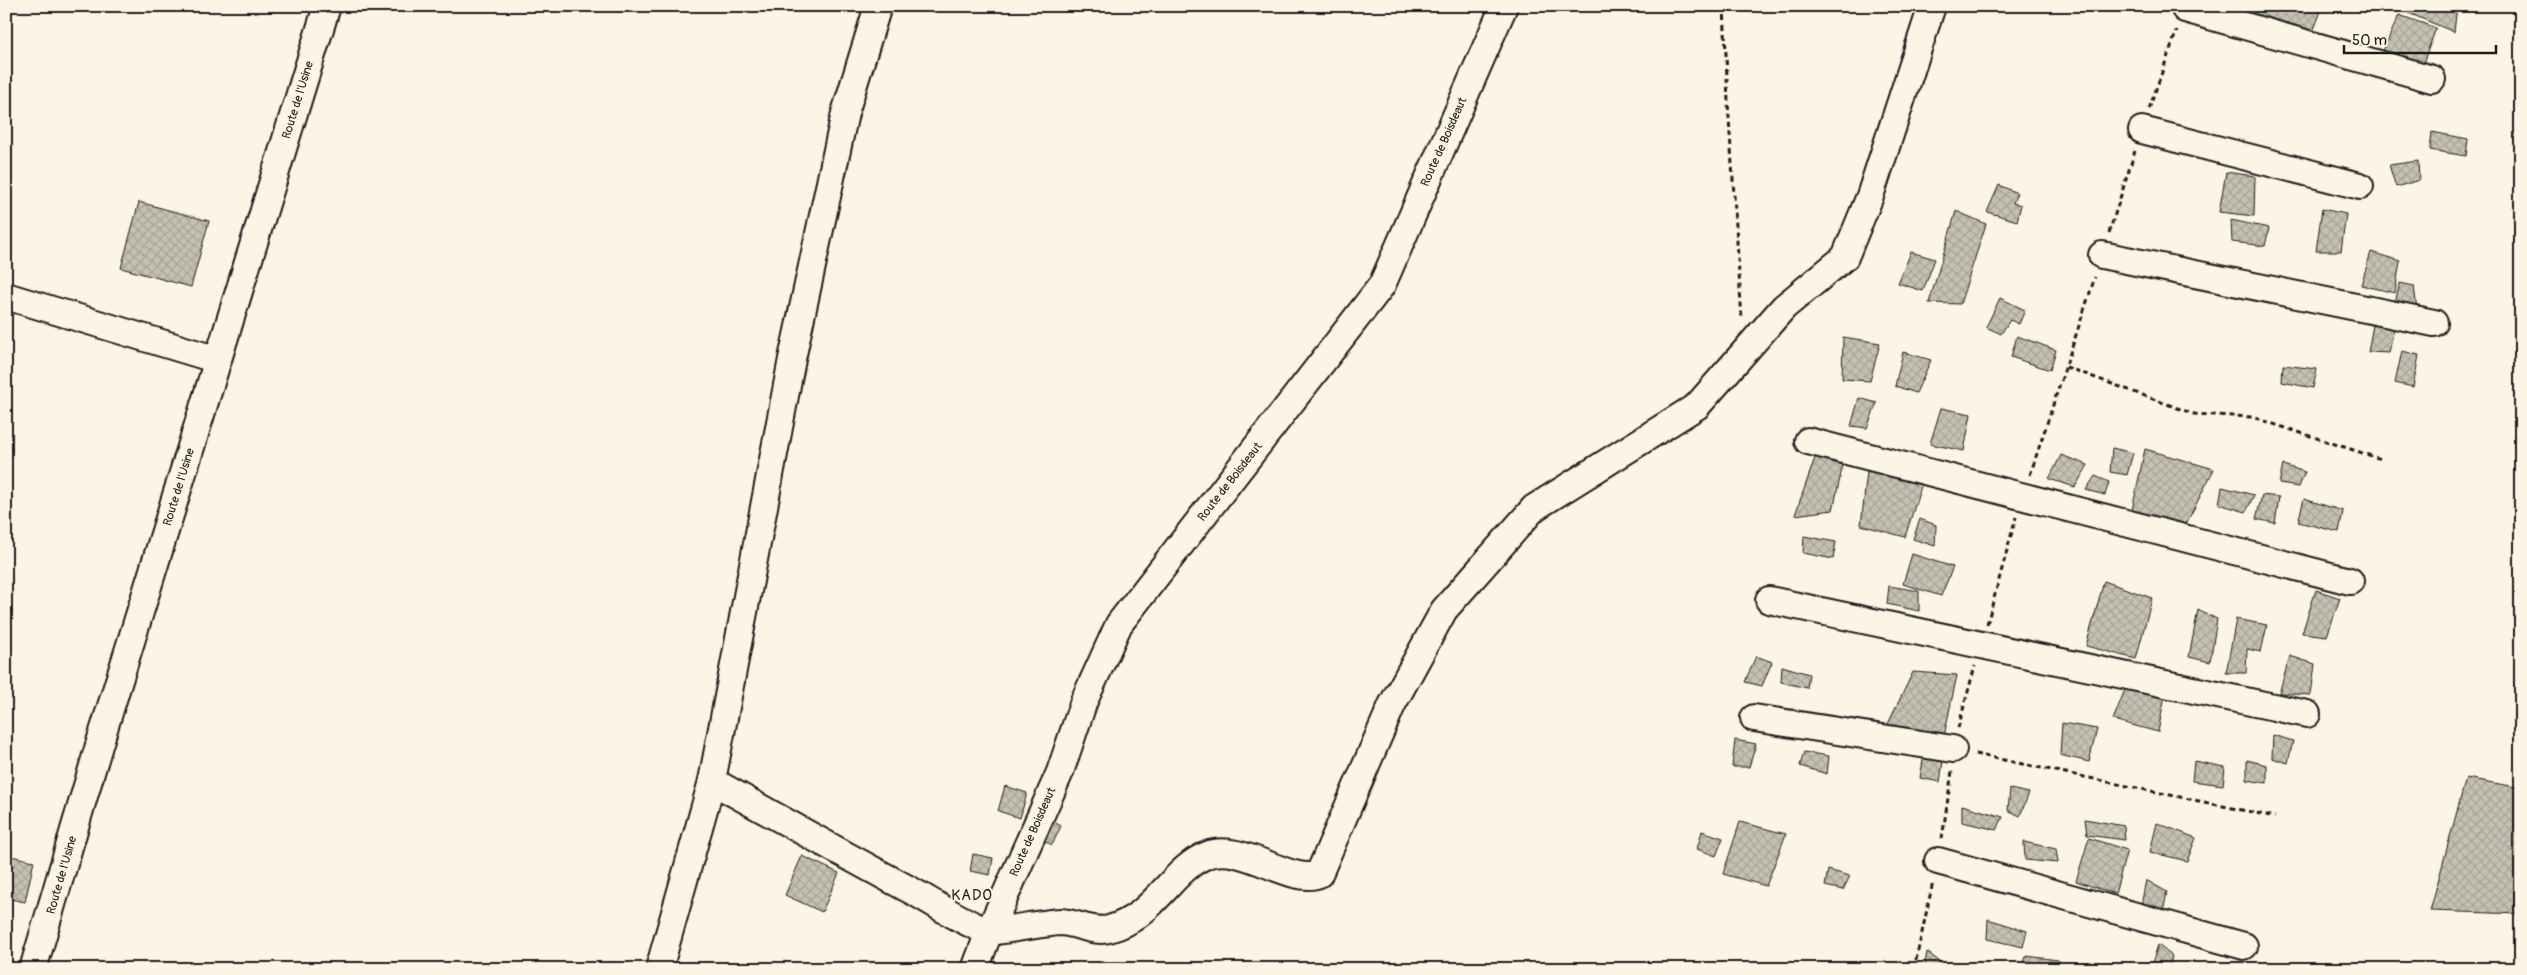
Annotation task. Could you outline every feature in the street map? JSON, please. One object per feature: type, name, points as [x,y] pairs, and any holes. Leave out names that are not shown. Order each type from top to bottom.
[{"type":"street","name":"Route de l'Usine","points":[[33,969],[100,742],[327,6]]},
{"type":"street","points":[[659,969],[712,781],[794,349],[846,113],[878,6]]},
{"type":"street","name":"Route de Boisdeaut","points":[[975,969],[988,932],[1060,772],[1084,701],[1119,624],[1382,285],[1504,6]]},
{"type":"street","points":[[712,781],[988,932],[1050,922],[1070,923],[1094,929],[1108,930],[1149,909],[1190,866],[1206,855],[1220,852],[1234,853],[1306,876],[1319,874],[1392,705],[1444,610],[1534,508],[1697,406],[1784,307],[1845,257],[1870,196],[1932,6]]},
{"type":"street","points":[[2185,9],[2432,79]]},
{"type":"street","points":[[2142,130],[2360,186]]},
{"type":"street","points":[[2102,255],[2434,323]]},
{"type":"street","points":[[6,296],[218,360]]},
{"type":"street","points":[[1808,441],[2350,581]]},
{"type":"street","points":[[1769,600],[2307,714]]},
{"type":"street","points":[[1754,718],[1953,750]]},
{"type":"street","points":[[1938,861],[2244,946]]},
{"type":"path","points":[[1724,6],[1736,260],[1745,352]]},
{"type":"path","points":[[2066,367],[2194,414],[2252,417],[2381,459]]},
{"type":"path","points":[[1953,750],[2275,817]]},
{"type":"building","points":[[2211,6],[2323,6],[2311,37]]},
{"type":"building","points":[[2408,6],[2457,6],[2454,32],[2406,12]]},
{"type":"building","points":[[2399,15],[2436,28],[2423,63],[2383,51]]},
{"type":"building","points":[[2432,132],[2468,139],[2466,156],[2430,150]]},
{"type":"building","points":[[2418,161],[2419,180],[2396,187],[2389,165]]},
{"type":"building","points":[[2226,172],[2255,176],[2254,216],[2219,212]]},
{"type":"building","points":[[1999,185],[2017,193],[2013,203],[2021,205],[2017,221],[1987,212]]},
{"type":"building","points":[[139,202],[209,221],[191,287],[121,268]]},
{"type":"building","points":[[2322,209],[2346,214],[2341,251],[2316,251]]},
{"type":"building","points":[[1956,211],[1986,224],[1960,304],[1929,303]]},
{"type":"building","points":[[2231,220],[2269,228],[2265,246],[2232,242]]},
{"type":"building","points":[[1911,252],[1935,259],[1923,291],[1898,283]]},
{"type":"building","points":[[2371,252],[2400,261],[2395,293],[2361,285]]},
{"type":"building","points":[[2400,283],[2414,286],[2417,310],[2394,306]]},
{"type":"building","points":[[2000,298],[2025,310],[2019,324],[2010,320],[2001,334],[1986,327]]},
{"type":"building","points":[[2373,325],[2394,327],[2389,353],[2368,352]]},
{"type":"building","points":[[2017,336],[2056,350],[2050,370],[2011,357]]},
{"type":"building","points":[[1843,337],[1880,343],[1870,381],[1842,379]]},
{"type":"building","points":[[2402,351],[2419,355],[2413,387],[2395,383]]},
{"type":"building","points":[[1903,352],[1931,360],[1916,393],[1895,386]]},
{"type":"building","points":[[2283,365],[2317,369],[2313,388],[2282,382]]},
{"type":"building","points":[[1859,398],[1877,403],[1867,428],[1851,426]]},
{"type":"building","points":[[1941,408],[1971,414],[1964,451],[1930,444]]},
{"type":"building","points":[[2112,448],[2133,453],[2127,475],[2110,472]]},
{"type":"building","points":[[2145,449],[2214,469],[2186,524],[2132,510]]},
{"type":"building","points":[[1816,455],[1843,464],[1833,510],[1795,515]]},
{"type":"building","points":[[2061,455],[2088,465],[2075,487],[2049,479]]},
{"type":"building","points":[[1868,463],[1923,480],[1905,537],[1861,525]]},
{"type":"building","points":[[2283,465],[2305,472],[2299,487],[2279,484]]},
{"type":"building","points":[[2095,476],[2109,482],[2105,495],[2086,490]]},
{"type":"building","points":[[2222,487],[2254,495],[2246,512],[2219,504]]},
{"type":"building","points":[[2262,495],[2279,497],[2275,523],[2256,519]]},
{"type":"building","points":[[2304,499],[2343,511],[2339,532],[2298,522]]},
{"type":"building","points":[[1920,519],[1936,525],[1935,546],[1913,539]]},
{"type":"building","points":[[1804,536],[1836,542],[1833,559],[1803,553]]},
{"type":"building","points":[[1912,554],[1953,567],[1941,596],[1903,584]]},
{"type":"building","points":[[2104,581],[2152,598],[2136,659],[2086,646]]},
{"type":"building","points":[[1889,586],[1919,591],[1919,611],[1887,604]]},
{"type":"building","points":[[2316,590],[2340,598],[2327,636],[2302,633]]},
{"type":"building","points":[[2198,610],[2217,619],[2210,662],[2189,657]]},
{"type":"building","points":[[2236,619],[2267,625],[2261,652],[2247,649],[2246,673],[2226,673]]},
{"type":"building","points":[[1756,656],[1772,662],[1762,686],[1745,682]]},
{"type":"building","points":[[2290,656],[2315,664],[2311,695],[2279,693]]},
{"type":"building","points":[[1782,666],[1809,674],[1807,688],[1781,682]]},
{"type":"building","points":[[1913,672],[1957,675],[1944,736],[1886,728]]},
{"type":"building","points":[[2126,687],[2165,695],[2158,732],[2113,720]]},
{"type":"building","points":[[2062,723],[2097,729],[2089,762],[2060,755]]},
{"type":"building","points":[[2273,735],[2293,741],[2288,763],[2272,758]]},
{"type":"building","points":[[1735,740],[1756,744],[1749,767],[1732,767]]},
{"type":"building","points":[[1925,749],[1944,754],[1940,782],[1920,778]]},
{"type":"building","points":[[1804,752],[1829,756],[1827,774],[1800,766]]},
{"type":"building","points":[[2247,760],[2267,765],[2267,783],[2247,780]]},
{"type":"building","points":[[2194,761],[2225,767],[2223,785],[2192,781]]},
{"type":"building","points":[[2466,778],[2521,788],[2521,914],[2430,911]]},
{"type":"building","points":[[1005,786],[1027,793],[1020,818],[998,811]]},
{"type":"building","points":[[2010,789],[2029,793],[2020,816],[2008,810]]},
{"type":"building","points":[[1962,805],[2003,817],[1997,830],[1962,822]]},
{"type":"building","points":[[1045,817],[1061,826],[1052,845],[1036,836]]},
{"type":"building","points":[[2085,819],[2124,826],[2125,840],[2087,835]]},
{"type":"building","points":[[1740,822],[1786,834],[1766,886],[1723,874]]},
{"type":"building","points":[[2157,823],[2196,838],[2187,861],[2150,852]]},
{"type":"building","points":[[1702,831],[1723,838],[1716,856],[1697,849]]},
{"type":"building","points":[[2089,838],[2127,850],[2115,894],[2076,881]]},
{"type":"building","points":[[2024,842],[2056,849],[2058,863],[2025,860]]},
{"type":"building","points":[[973,854],[993,858],[990,875],[970,871]]},
{"type":"building","points":[[6,855],[34,861],[25,902],[6,898]]},
{"type":"building","points":[[802,856],[839,873],[822,912],[785,895]]},
{"type":"building","points":[[1828,870],[1850,876],[1843,890],[1825,886]]},
{"type":"building","points":[[2146,880],[2167,892],[2163,913],[2141,906]]},
{"type":"building","points":[[1988,919],[2027,931],[2023,947],[1987,939]]},
{"type":"building","points":[[2158,945],[2172,956],[2169,969],[2150,969]]},
{"type":"building","points":[[1927,952],[1948,968],[1948,969],[1924,969]]},
{"type":"building","points":[[2026,956],[2058,960],[2058,969],[2022,969]]},
{"type":"district","name":"KADO","points":[[972,895]]}]
